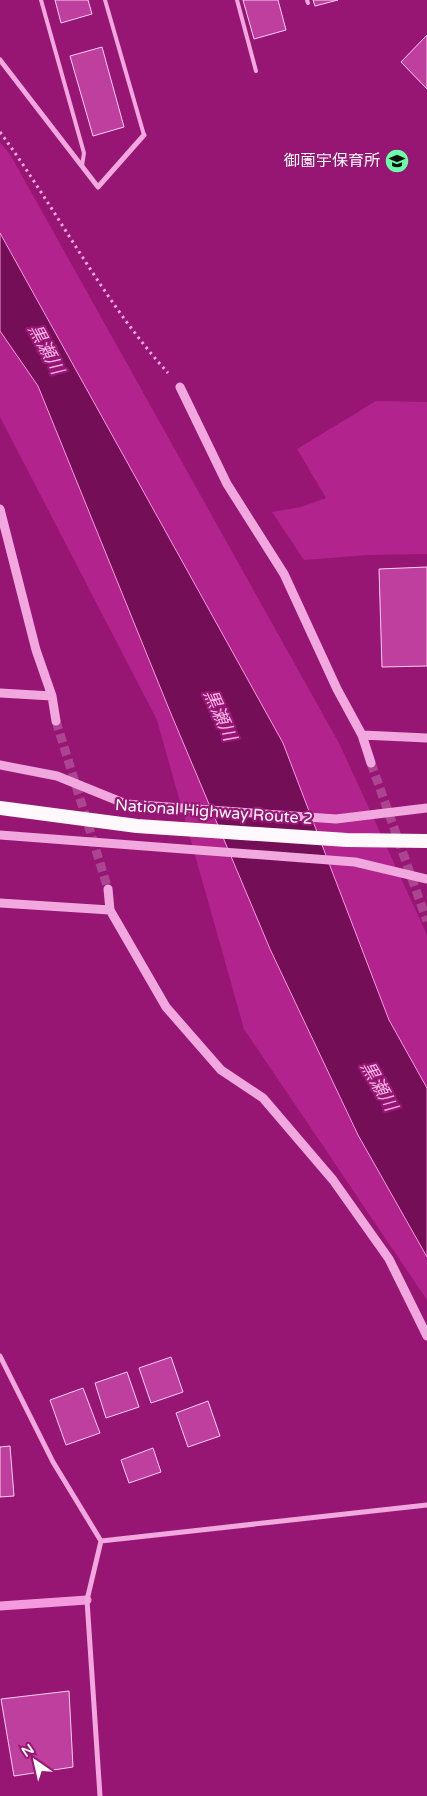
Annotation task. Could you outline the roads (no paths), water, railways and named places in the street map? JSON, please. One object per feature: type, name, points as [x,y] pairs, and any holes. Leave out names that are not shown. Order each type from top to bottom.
[{"type":"highway","name":"National Highway Route 2","points":[[0,808],[137,826],[347,840],[427,841]]},
{"type":"street","points":[[0,60],[98,187],[144,135]]},
{"type":"street","points":[[180,387],[228,484],[284,574],[336,689],[362,735],[371,763]]},
{"type":"street","points":[[0,510],[36,650],[52,696],[56,722]]},
{"type":"street","points":[[0,693],[52,696]]},
{"type":"street","points":[[362,735],[427,738]]},
{"type":"street","points":[[0,766],[57,776],[126,804],[336,820],[427,808]]},
{"type":"street","points":[[0,835],[142,844],[354,862],[427,879]]},
{"type":"street","points":[[108,889],[110,910],[166,1007],[220,1070],[263,1098],[333,1180],[389,1259],[427,1336]]},
{"type":"street","points":[[0,903],[110,910]]},
{"type":"street","points":[[0,1356],[53,1462],[100,1541],[87,1600],[100,1796]]},
{"type":"street","points":[[100,1541],[427,1505]]},
{"type":"lane","points":[[41,0],[84,153],[82,166]]},
{"type":"lane","points":[[105,0],[144,135]]},
{"type":"lane","points":[[237,0],[256,71]]},
{"type":"water","name":"黒瀬川","points":[[0,233],[283,743],[389,1020],[427,1088],[427,1257],[358,1135],[270,949],[169,709],[38,386],[0,331]]},
{"type":"waterway","points":[[0,1606],[87,1600]]},
{"type":"tunnel","points":[[56,721],[108,889]]},
{"type":"tunnel","points":[[371,763],[427,921]]},
{"type":"place","name":"御薗宇保育所","points":[[397,161]]}]
